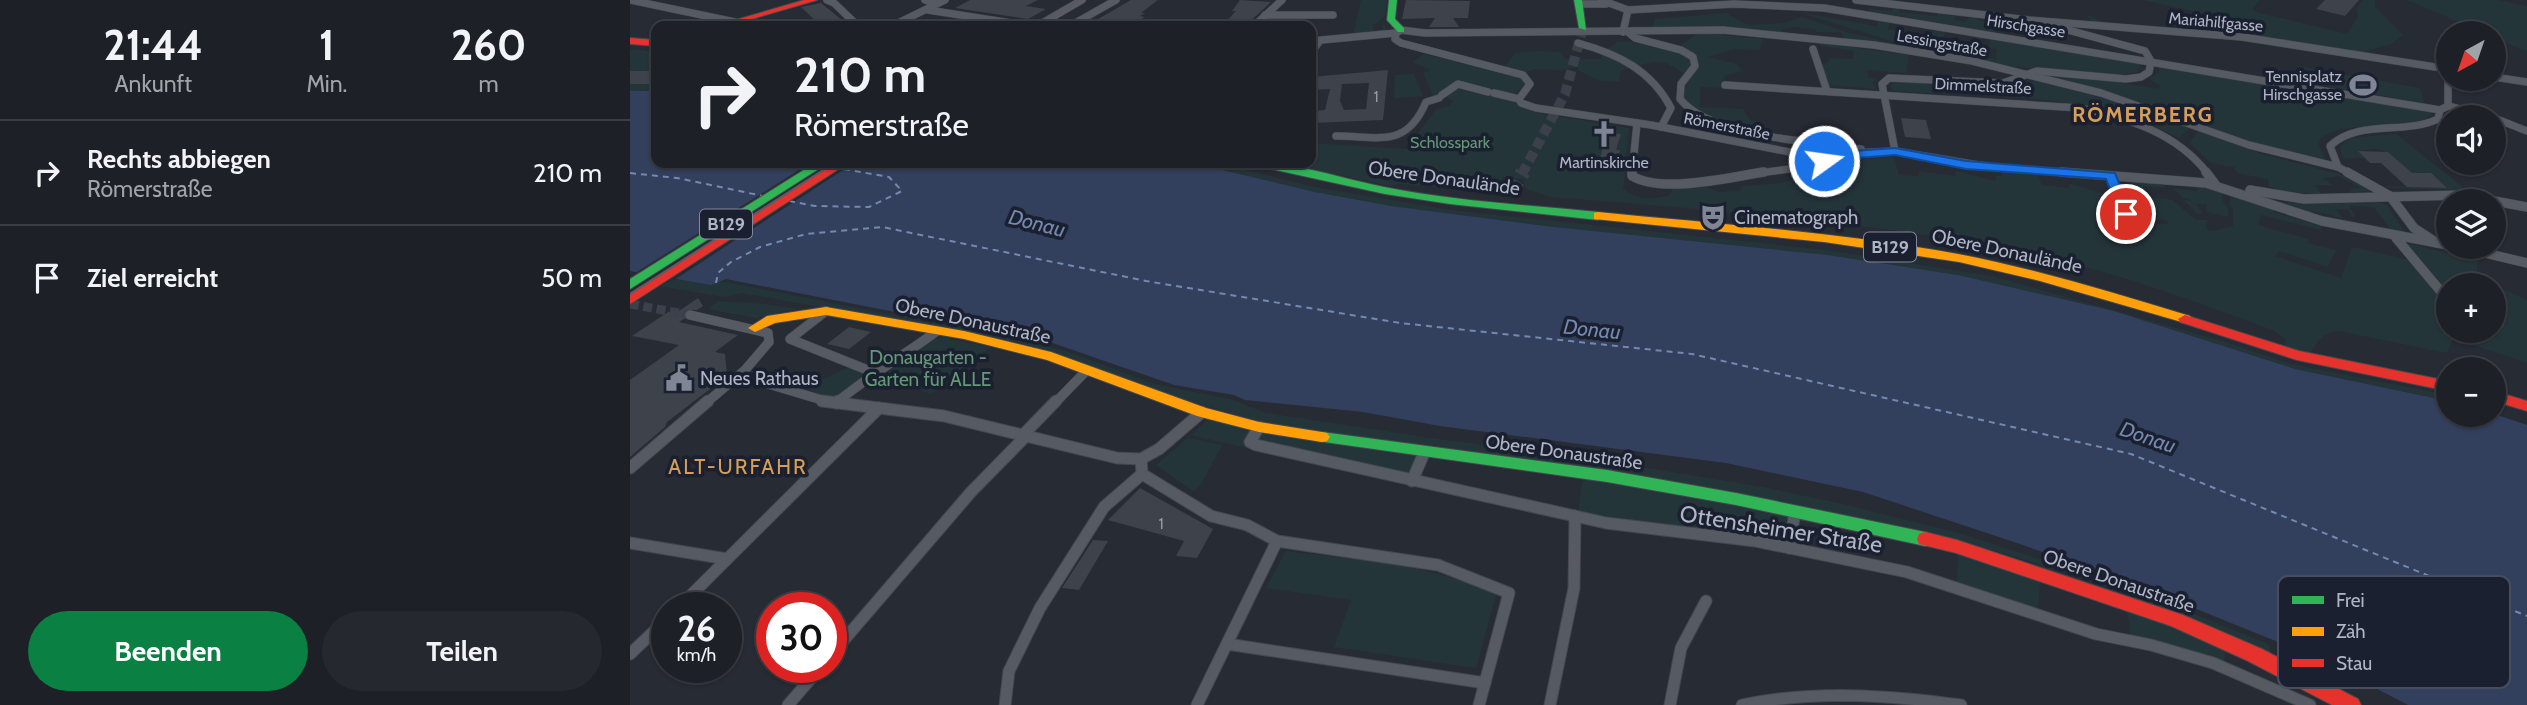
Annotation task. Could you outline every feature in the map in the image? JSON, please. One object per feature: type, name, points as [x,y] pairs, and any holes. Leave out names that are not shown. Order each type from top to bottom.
[{"type":"main road","points":[[738,21],[795,2],[813,0]]},
{"type":"main road","points":[[1393,0],[1391,20],[1399,32]]},
{"type":"main road","points":[[1579,2],[1584,29]]},
{"type":"main road","points":[[630,41],[651,43]]},
{"type":"main road","name":"B129","points":[[630,285],[814,168]]},
{"type":"main road","name":"B129","points":[[630,300],[834,168]]},
{"type":"main road","name":"Obere Donaulände","points":[[1280,168],[1385,191],[1480,204],[1505,198],[1861,243],[1958,258],[2067,282],[2290,353],[2436,383]]},
{"type":"main road","name":"Obere Donaustraße","points":[[755,328],[772,319],[826,312],[937,331],[1024,349],[1202,412],[1259,427],[1424,453],[1579,472],[1795,512],[1957,547],[2143,607],[2210,634],[2278,667]]},
{"type":"main road","points":[[2506,400],[2527,406]]},
{"type":"main road","name":"Obere Donaustraße","points":[[2321,688],[2351,705]]},
{"type":"street","points":[[630,0],[730,21]]},
{"type":"street","points":[[827,0],[853,21]]},
{"type":"street","points":[[925,0],[936,4]]},
{"type":"street","points":[[904,21],[945,0]]},
{"type":"street","points":[[1046,21],[1082,0]]},
{"type":"street","points":[[1079,21],[1116,0]]},
{"type":"street","points":[[1259,21],[1282,0]]},
{"type":"street","name":"Mariahilfgasse","points":[[1856,0],[2040,21],[2242,37],[2436,69]]},
{"type":"street","name":"Hirschgasse","points":[[1579,2],[1604,2],[1628,10],[1734,1],[1840,10],[2436,107]]},
{"type":"street","points":[[928,10],[999,21]]},
{"type":"street","points":[[1628,10],[1626,32],[1635,38],[1681,50],[1693,57],[1695,66],[1681,82],[1679,91],[1682,102],[1692,113],[1713,121],[1791,140],[1868,152]]},
{"type":"street","points":[[1264,16],[1333,15]]},
{"type":"street","points":[[1895,151],[1882,84],[1885,80],[1897,77],[2003,83],[2027,74],[2055,71],[2132,79],[2149,72],[2149,55],[2138,48],[2040,21]]},
{"type":"street","name":"Lessingstraße","points":[[1316,43],[1399,32],[1611,33],[1723,30],[1931,54],[2027,74],[2132,102],[2268,150],[2337,167],[2390,196],[2414,228],[2436,242]]},
{"type":"street","points":[[1399,32],[1395,39],[1401,43],[1523,75],[1530,84],[1519,99]]},
{"type":"street","points":[[1593,47],[1611,33]]},
{"type":"street","points":[[1578,43],[1628,62],[1652,78],[1671,108],[1661,127]]},
{"type":"street","points":[[1813,49],[1827,91]]},
{"type":"street","points":[[2506,79],[2527,82]]},
{"type":"street","name":"Römerstraße","points":[[1336,136],[1359,135],[1386,139],[1400,137],[1410,129],[1426,102],[1441,97],[1458,84],[1519,99],[1529,107],[1661,127],[1775,150],[1825,156],[1895,151],[1966,165],[2214,184],[2230,187],[2305,216],[2396,238],[2436,243]]},
{"type":"street","name":"Dimmelstraße","points":[[1725,85],[2058,105],[2103,112],[2142,125],[2173,140],[2201,163],[2214,184]]},
{"type":"street","points":[[2337,167],[2330,150],[2332,142],[2338,137],[2362,132],[2417,128],[2436,120]]},
{"type":"street","points":[[1637,123],[1634,179],[1689,182],[1819,165],[1825,156]]},
{"type":"street","name":"Hirschgasse","points":[[2506,123],[2527,131]]},
{"type":"street","points":[[2111,176],[2131,229]]},
{"type":"street","points":[[2230,187],[2304,199],[2462,195],[2527,207]]},
{"type":"street","points":[[2279,207],[2280,196]]},
{"type":"street","points":[[2396,238],[2436,286]]},
{"type":"street","points":[[2506,258],[2527,263]]},
{"type":"street","points":[[826,312],[790,339],[876,373]]},
{"type":"street","points":[[630,468],[762,353],[770,337],[768,333],[755,328],[690,315]]},
{"type":"street","points":[[836,403],[937,331]]},
{"type":"street","points":[[847,636],[971,492],[1087,370]]},
{"type":"street","points":[[762,382],[816,400],[944,416],[1117,458],[1140,459],[1159,449],[1202,412]]},
{"type":"street","points":[[693,592],[879,408]]},
{"type":"street","name":"Ottensheimer Straße","points":[[1259,427],[1250,442],[1256,445],[1575,516],[1639,528],[1722,536],[1907,572],[2096,634],[2178,652],[2239,673],[2312,705],[2319,688]]},
{"type":"street","points":[[1412,481],[1424,453]]},
{"type":"street","points":[[1140,459],[1142,474]]},
{"type":"street","points":[[1142,474],[1211,516],[1247,526],[1277,541],[1437,565],[1509,593],[1479,705]]},
{"type":"street","points":[[1005,705],[1017,651],[1088,529],[1117,494],[1142,474]]},
{"type":"street","points":[[1789,548],[1795,512]]},
{"type":"street","points":[[1550,705],[1574,588],[1575,516]]},
{"type":"street","points":[[1197,705],[1277,541]]},
{"type":"street","points":[[630,543],[727,559]]},
{"type":"street","points":[[1670,705],[1681,648],[1706,601]]},
{"type":"street","points":[[630,654],[651,634]]},
{"type":"street","points":[[1227,644],[1485,683]]},
{"type":"street","points":[[788,705],[807,683]]},
{"type":"street","points":[[1742,705],[1809,696],[1865,697],[1961,705]]},
{"type":"green space","points":[[1361,0],[1387,0],[1385,16],[1372,26],[1374,31],[1383,29],[1382,25],[1385,25],[1386,31],[1353,36]]},
{"type":"green space","points":[[2142,0],[2260,0],[2252,9],[2256,12],[2347,34],[2358,17],[2356,9],[2363,0],[2375,0],[2375,7],[2403,35],[2391,44],[2356,54],[2093,22],[2086,15],[2102,21],[2169,31],[2225,33],[2216,16]]},
{"type":"green space","points":[[2407,0],[2497,0],[2527,6],[2527,51],[2506,43],[2506,21],[2457,21]]},
{"type":"green space","points":[[1893,7],[1900,7],[1899,12],[1937,16],[1939,11],[1948,12],[1947,15],[1955,16],[1954,20],[1964,22],[1973,15],[1977,16],[1977,20],[1996,23],[2000,19],[1994,32],[1868,11],[1892,11]]},
{"type":"green space","points":[[1798,12],[1876,26],[1878,21],[1855,17],[1891,21],[1887,29],[1917,34],[1945,30],[1942,50],[1969,55],[1976,36],[1984,37],[1977,39],[1976,43],[1983,44],[1979,57],[1996,59],[1997,49],[1989,48],[1990,38],[2142,63],[2137,72],[2118,75],[2008,66],[1917,49]]},
{"type":"green space","points":[[1727,13],[1748,25],[1784,23],[1802,17],[1902,46],[1845,39],[1840,32],[1817,32],[1815,29],[1795,27],[1781,29],[1784,34],[1718,27],[1632,28],[1653,27],[1655,16],[1656,19]]},
{"type":"green space","points":[[1698,33],[1763,39],[1760,50],[1733,49],[1708,57],[1737,64],[1742,71],[1724,76],[1722,88],[1700,87],[1700,107],[1743,109],[1750,120],[1765,123],[1761,130],[1708,118],[1684,99],[1697,56],[1679,47]]},
{"type":"green space","points":[[1618,42],[1669,48],[1693,62],[1685,74],[1663,62],[1639,66],[1604,50]]},
{"type":"green space","points":[[1821,43],[1909,55],[1906,73],[1868,70],[1868,78],[1876,78],[1873,83],[1876,89],[1827,85],[1821,65],[1829,62],[1828,58],[1853,59],[1854,51],[1821,46]]},
{"type":"green space","points":[[630,49],[651,51],[651,91],[630,91]]},
{"type":"green space","points":[[1560,52],[1565,59],[1602,59],[1602,52],[1635,67],[1621,70],[1619,81],[1602,81],[1578,70],[1578,66],[1527,72],[1505,66],[1515,53]]},
{"type":"green space","name":"Schlosspark","points":[[1424,54],[1519,76],[1527,83],[1508,100],[1537,113],[1629,128],[1623,189],[1640,197],[1657,198],[1670,195],[1673,186],[1698,184],[1719,192],[1742,191],[1740,186],[1782,183],[1807,176],[1814,189],[1837,187],[1834,179],[1855,180],[1853,168],[1833,166],[1831,162],[1894,157],[1899,175],[1919,176],[1919,171],[1955,176],[1956,171],[1996,181],[1996,176],[2002,176],[2002,171],[2038,175],[2042,185],[2069,188],[2069,184],[2116,196],[2123,223],[2134,238],[2139,235],[2148,236],[2146,230],[2152,230],[2151,227],[2156,227],[2155,224],[2168,224],[2166,220],[2138,218],[2135,212],[2128,211],[2126,204],[2139,205],[2147,217],[2158,218],[2150,204],[2139,203],[2130,180],[2164,185],[2166,188],[2143,186],[2148,197],[2172,200],[2196,220],[2208,220],[2208,231],[2233,227],[2233,209],[2229,205],[2232,193],[2274,209],[2273,212],[2321,226],[2321,230],[2261,215],[2258,225],[2336,250],[2328,267],[2279,251],[2275,256],[2341,278],[2352,247],[2410,260],[2419,272],[2427,274],[2402,242],[2436,250],[2436,259],[2478,261],[2477,273],[2436,273],[2436,343],[2451,343],[2447,353],[2339,331],[2322,337],[2310,352],[2311,355],[2283,347],[2286,339],[2272,330],[2194,301],[2088,268],[1998,248],[1872,227],[1552,197],[1526,189],[1523,179],[1503,177],[1500,184],[1477,190],[1399,184],[1390,186],[1309,168],[1316,168],[1316,143],[1406,149],[1413,147],[1415,144],[1412,141],[1436,109],[1449,106],[1453,101],[1445,96],[1433,96],[1423,73],[1431,70],[1413,62]]},
{"type":"green space","points":[[2160,66],[2429,112],[2432,115],[2412,123],[2334,131],[2318,143],[2325,159],[2322,160],[2256,143],[2133,100],[2051,76],[2106,80],[2159,89],[2160,86],[2149,79],[2158,73]]},
{"type":"green space","name":"Tennisplatz Hirschgasse","points":[[2299,66],[2420,88],[2424,103],[2302,82]]},
{"type":"green space","points":[[1414,74],[1423,96],[1394,98],[1395,75]]},
{"type":"green space","points":[[2036,81],[2117,102],[2191,127],[2179,138],[2146,123],[2075,104],[2002,96],[1892,91],[1890,85],[1897,82],[2008,86]]},
{"type":"green space","points":[[2198,131],[2262,154],[2339,174],[2374,191],[2352,192],[2348,190],[2361,188],[2339,176],[2322,178],[2333,185],[2314,185],[2322,194],[2277,192],[2276,188],[2266,186],[2269,185],[2268,179],[2237,173],[2234,167],[2211,163],[2189,143]]},
{"type":"green space","points":[[2396,134],[2436,166],[2436,175],[2447,175],[2465,189],[2385,186],[2446,187],[2431,173],[2416,177],[2388,152],[2374,149],[2359,151],[2365,158],[2343,158],[2340,147],[2349,138]]},
{"type":"green space","points":[[1214,168],[1237,168],[1319,188],[1451,210],[1826,250],[1992,276],[2229,343],[2290,364],[2436,393],[2436,398],[2295,369],[2114,311],[1958,275],[1828,255],[1554,227],[1391,206],[1315,192]]},
{"type":"green space","points":[[2197,185],[2221,190],[2223,202],[2228,208],[2228,217],[2207,212],[2206,204],[2196,204],[2203,213],[2197,214],[2184,200],[2191,199],[2182,198],[2173,188],[2197,191]]},
{"type":"green space","points":[[2289,200],[2309,204],[2379,202],[2387,205],[2406,235],[2377,230],[2376,227],[2390,229],[2374,207],[2349,206],[2356,217],[2352,217],[2347,209],[2336,210],[2344,219],[2311,210],[2310,215],[2287,207]]},
{"type":"green space","points":[[674,279],[711,285],[720,281],[894,315],[933,318],[945,324],[977,328],[1066,351],[1154,384],[1230,399],[1266,413],[1444,440],[1562,454],[1763,487],[1843,504],[1962,534],[2138,591],[2268,644],[2272,655],[2098,584],[2008,555],[1918,531],[1670,485],[1255,420],[1172,396],[1078,361],[1016,342],[742,293],[724,297],[660,286]]},
{"type":"green space","points":[[2506,290],[2527,300],[2527,363],[2468,343],[2506,343]]},
{"type":"green space","points":[[719,301],[797,309],[756,318],[708,309]]},
{"type":"green space","name":"Donaugarten - Garten für ALLE","points":[[949,335],[950,339],[991,347],[948,379],[951,381],[930,394],[885,373],[932,340]]},
{"type":"green space","points":[[850,367],[866,375],[837,398],[821,396],[808,389],[807,386]]},
{"type":"green space","points":[[1209,419],[1271,426],[1430,458],[1416,487],[1191,435]]},
{"type":"green space","points":[[1188,438],[1222,445],[1200,486],[1193,491],[1156,465]]},
{"type":"green space","points":[[1586,478],[1689,494],[1786,515],[1788,518],[1785,538],[1779,541],[1606,520],[1578,513],[1582,482]]},
{"type":"green space","points":[[1286,551],[1419,569],[1471,584],[1496,595],[1476,668],[1334,647],[1351,600],[1266,588]]},
{"type":"green space","points":[[1958,555],[2040,581],[2038,611],[1957,583]]},
{"type":"green space","points":[[2127,610],[2226,646],[2224,662],[2162,642],[2131,636]]},
{"type":"water","name":"Donau","points":[[630,91],[651,91],[651,168],[1214,168],[1315,192],[1391,206],[1554,227],[1828,255],[1958,275],[2114,311],[2295,369],[2436,398],[2436,427],[2506,427],[2506,418],[2527,425],[2527,705],[2408,705],[2375,688],[2510,688],[2510,576],[2278,576],[2278,642],[2157,593],[1863,492],[1726,463],[1440,426],[1363,412],[1245,400],[1234,395],[1174,385],[1044,340],[934,315],[895,312],[726,279],[711,285],[630,271]]},
{"type":"pier","points":[[802,168],[846,168],[671,282],[632,275]]},
{"type":"building","points":[[970,0],[1038,0],[1026,6],[1046,9],[1028,19],[955,8]]},
{"type":"building","points":[[1131,0],[1158,0],[1141,13],[1145,13],[1140,16],[1145,17],[1138,21],[1095,21]]},
{"type":"building","points":[[1240,0],[1271,2],[1250,21],[1227,21],[1236,11],[1232,11]]},
{"type":"building","points":[[1406,0],[1470,1],[1468,18],[1453,18],[1459,27],[1429,27],[1435,18],[1402,19]]},
{"type":"building","points":[[2325,0],[2359,0],[2345,16],[2316,9]]},
{"type":"building","points":[[821,3],[843,21],[816,21],[801,7]]},
{"type":"building","points":[[1388,70],[1383,120],[1316,123],[1316,111],[1325,110],[1330,89],[1316,90],[1316,77]],"holes":[[[1369,83],[1366,109],[1344,110],[1340,101],[1342,84]]]},
{"type":"building","points":[[630,71],[651,71],[651,84],[630,84]]},
{"type":"building","points":[[1901,118],[1926,120],[1931,139],[1905,137]]},
{"type":"building","points":[[1605,133],[1621,134],[1616,150],[1620,150],[1617,167],[1599,166]]},
{"type":"building","points":[[2358,151],[2388,152],[2412,173],[2431,173],[2447,188],[2407,187],[2381,163],[2370,163]]},
{"type":"building","name":"Neues Rathaus","points":[[698,298],[703,306],[697,310],[685,310],[684,319],[679,322],[738,335],[715,352],[725,354],[727,376],[667,422],[665,427],[630,457],[630,380],[679,345],[632,336],[668,312],[676,313]]},
{"type":"building","points":[[849,327],[871,332],[849,349],[827,344]]},
{"type":"building","points":[[1140,488],[1213,529],[1197,558],[1176,556],[1184,541],[1108,520]]},
{"type":"building","points":[[1093,540],[1108,541],[1079,590],[1062,588]]},
{"type":"ferry route","points":[[789,201],[815,206],[869,207],[902,191],[889,177],[838,168]]},
{"type":"ferry route","points":[[630,173],[677,178],[763,196]]},
{"type":"ferry route","points":[[716,283],[718,273],[731,262],[760,247],[806,234],[882,227],[1146,281],[1400,323],[1692,354],[2131,454],[2429,576]]},
{"type":"ferry route","points":[[2510,609],[2527,616]]},
{"type":"tunnel","points":[[1522,174],[1565,94],[1583,28]]},
{"type":"tunnel","points":[[1510,194],[1523,172]]},
{"type":"tunnel","points":[[630,304],[690,315]]},
{"type":"tram line","points":[[1051,21],[1085,0]]},
{"type":"tram line","points":[[630,294],[826,168]]},
{"type":"traffic: fast","points":[[1393,0],[1391,20],[1401,30]]},
{"type":"traffic: fast","points":[[1578,0],[1583,28]]},
{"type":"traffic: fast","points":[[630,285],[814,168]]},
{"type":"traffic: fast","points":[[1280,168],[1385,191],[1450,201],[1598,216]]},
{"type":"traffic: fast","points":[[1322,437],[1607,476],[1736,499],[1925,539]]},
{"type":"traffic: slow","points":[[1598,216],[1824,238],[1914,250],[2045,278],[2185,319]]},
{"type":"traffic: slow","points":[[755,328],[772,319],[826,311],[964,335],[1051,357],[1202,412],[1259,427],[1322,437]]},
{"type":"traffic: jam","points":[[737,21],[813,0]]},
{"type":"traffic: jam","points":[[630,41],[651,43]]},
{"type":"traffic: jam","points":[[630,300],[834,168]]},
{"type":"traffic: jam","points":[[2185,319],[2297,355],[2436,384]]},
{"type":"traffic: jam","points":[[2506,400],[2527,406]]},
{"type":"traffic: jam","points":[[1925,539],[1957,547],[2177,620],[2278,667]]},
{"type":"traffic: jam","points":[[2318,688],[2351,705]]},
{"type":"place","name":"Tennisplatz Hirschgasse","points":[[2363,85]]},
{"type":"place","name":"Martinskirche","points":[[1604,134]]},
{"type":"place","name":"Cinematograph","points":[[1713,217]]},
{"type":"place","name":"Neues Rathaus","points":[[679,378]]},
{"type":"district","name":"RÖMERBERG","points":[[2143,114]]},
{"type":"district","name":"ALT-URFAHR","points":[[738,466]]},
{"type":"route","points":[[1824,161],[1825,156],[1895,151],[1966,165],[2111,176],[2126,214]]}]
